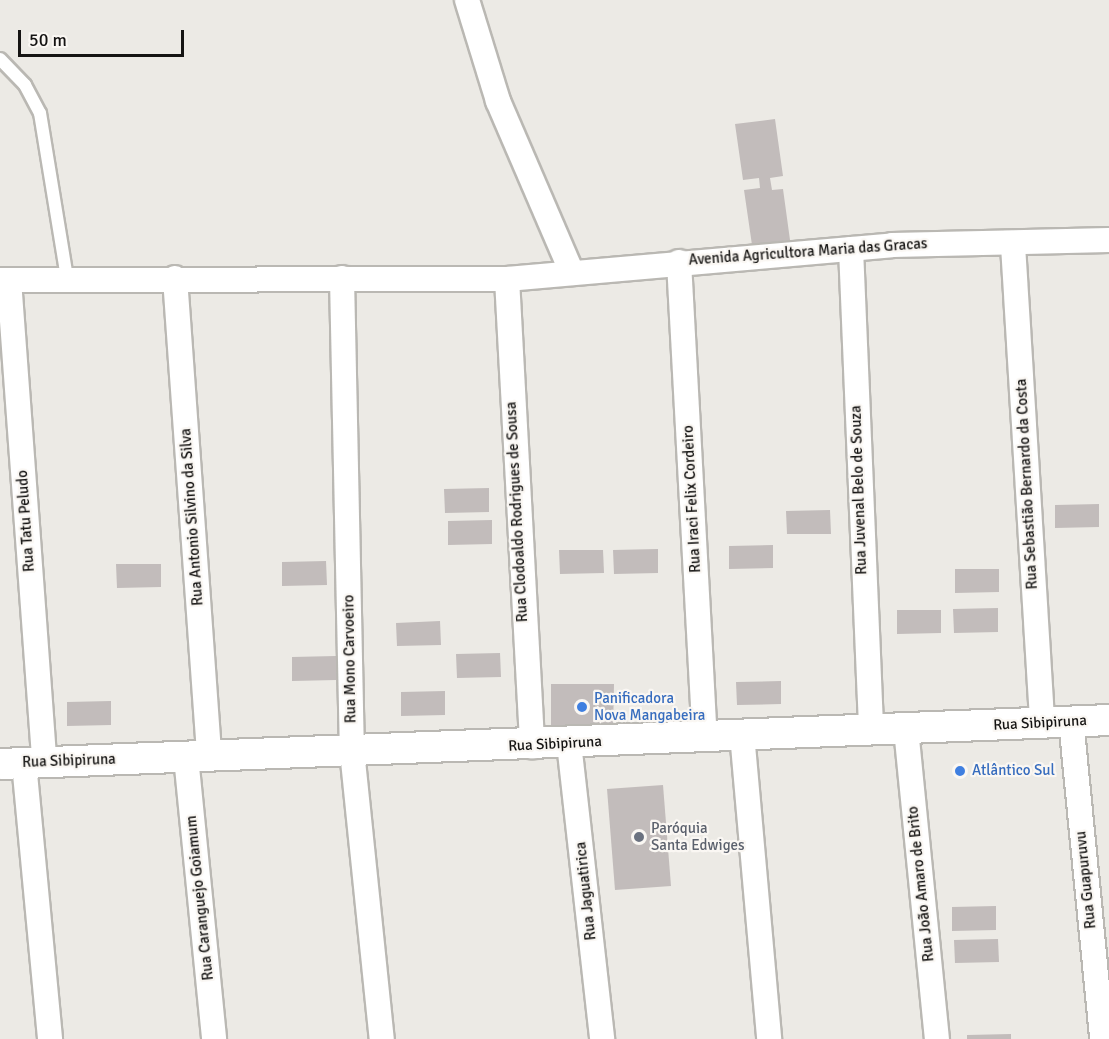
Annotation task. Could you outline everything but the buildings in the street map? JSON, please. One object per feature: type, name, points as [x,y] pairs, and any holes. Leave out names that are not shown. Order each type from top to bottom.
[{"type":"street","points":[[467,0],[498,101],[572,273]]},
{"type":"street","name":"Avenida Agricultora Maria das Gracas","points":[[4,280],[67,278],[507,279],[679,262],[937,242],[1013,245],[1109,240]]},
{"type":"street","name":"Rua Sebastião Bernardo da Costa","points":[[1013,245],[1056,722]]},
{"type":"street","name":"Rua Juvenal Belo de Souza","points":[[851,249],[871,731]]},
{"type":"street","name":"Rua Iraci Felix Cordeiro","points":[[679,262],[705,737]]},
{"type":"street","name":"Rua Antonio Silvino da Silva","points":[[175,278],[198,757]]},
{"type":"street","name":"Rua Mono Carvoeiro","points":[[342,278],[352,751],[382,1039]]},
{"type":"street","name":"Rua Clodoaldo Rodrigues de Sousa","points":[[507,279],[532,746]]},
{"type":"street","name":"Rua Tatu Peludo","points":[[4,280],[23,763],[50,1039]]},
{"type":"street","name":"Rua Sibipiruna","points":[[23,763],[532,746],[742,734],[871,731],[1109,720]]},
{"type":"street","name":"Rua Guapuruvu","points":[[1056,722],[1102,1039]]},
{"type":"street","name":"Rua João Amaro de Brito","points":[[906,729],[937,1039]]},
{"type":"street","points":[[742,734],[769,1039]]},
{"type":"street","name":"Rua Jaguatirica","points":[[569,743],[602,1039]]},
{"type":"street","name":"Rua Caranguejo Goiamum","points":[[198,757],[214,1039]]},
{"type":"lane","points":[[0,59],[25,85],[40,113],[67,278]]},
{"type":"place","name":"Panificadora Nova Mangabeira","points":[[582,707]]},
{"type":"place","name":"Atlântico Sul","points":[[960,771]]},
{"type":"place","name":"Paróquia Santa Edwiges","points":[[639,837]]}]
